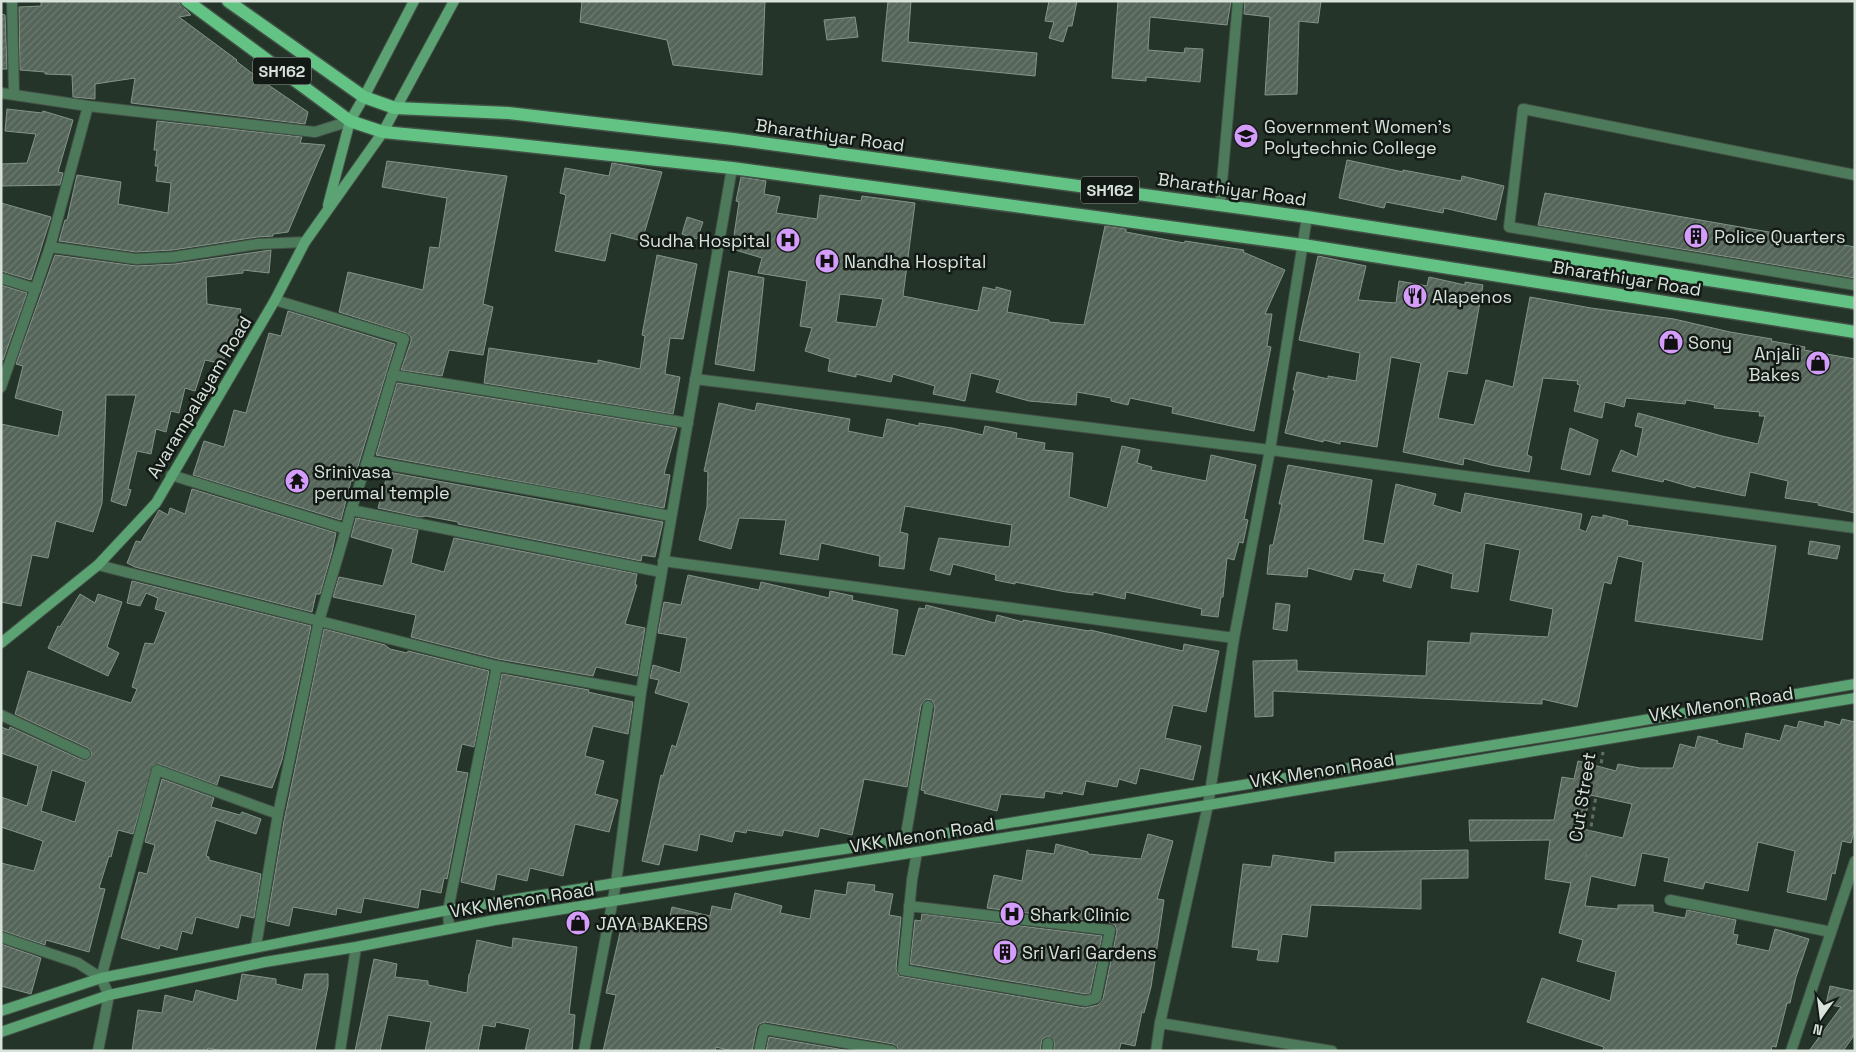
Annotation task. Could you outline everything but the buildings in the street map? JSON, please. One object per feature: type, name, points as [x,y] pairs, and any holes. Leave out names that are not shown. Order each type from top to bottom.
[{"type":"main road","name":"SH162","points":[[187,1],[350,121],[383,132]]},
{"type":"main road","name":"SH162","points":[[228,1],[364,98]]},
{"type":"main road","name":"Bharathiyar Road","points":[[364,98],[395,108],[508,113],[713,137],[1220,205],[1855,303]]},
{"type":"main road","name":"Bharathiyar Road","points":[[383,132],[732,168],[1303,245],[1855,332]]},
{"type":"street","points":[[12,1],[14,94]]},
{"type":"street","points":[[327,211],[350,121],[364,98],[414,1]]},
{"type":"street","name":"Avarampalayam Road","points":[[1,643],[98,565],[156,503],[275,300],[305,242],[383,132],[454,1]]},
{"type":"street","points":[[1220,205],[1238,1]]},
{"type":"street","points":[[1,93],[88,106],[315,132],[350,121]]},
{"type":"street","points":[[1,387],[50,247],[88,106]]},
{"type":"street","points":[[1855,175],[1523,109],[1509,227],[1855,285]]},
{"type":"street","points":[[584,1051],[613,902],[641,692],[670,516],[732,168]]},
{"type":"street","points":[[1156,1051],[1160,1023],[1211,790],[1234,638],[1270,450],[1307,217]]},
{"type":"street","points":[[50,247],[136,259],[174,257],[258,244],[305,242]]},
{"type":"street","points":[[1,278],[36,289]]},
{"type":"street","points":[[256,946],[278,814],[319,622],[351,510],[368,461],[404,339],[275,300]]},
{"type":"street","points":[[392,375],[688,423]]},
{"type":"street","points":[[695,379],[1270,450],[1855,528]]},
{"type":"street","points":[[368,461],[670,516]]},
{"type":"street","points":[[171,475],[346,529]]},
{"type":"street","points":[[351,510],[662,567],[1234,638]]},
{"type":"street","points":[[98,565],[497,666],[641,692]]},
{"type":"street","points":[[450,928],[448,910],[497,666]]},
{"type":"street","name":"VKK Menon Road","points":[[1,1011],[101,978],[256,946],[448,910],[905,840],[1568,733],[1855,684]]},
{"type":"street","name":"VKK Menon Road","points":[[1,1032],[110,994],[265,962],[356,947],[450,928],[1855,698]]},
{"type":"street","points":[[905,840],[928,706]]},
{"type":"street","points":[[1,715],[85,754]]},
{"type":"street","points":[[101,978],[156,770],[278,814]]},
{"type":"street","points":[[909,906],[1110,930],[1096,998],[1086,1001],[903,970],[909,906],[917,852]]},
{"type":"street","points":[[1791,1051],[1855,861]]},
{"type":"street","points":[[1670,900],[1831,932]]},
{"type":"street","points":[[1,937],[78,963],[101,978],[110,994],[98,1051]]},
{"type":"street","points":[[340,1051],[356,947]]},
{"type":"street","points":[[1160,1023],[1332,1051]]},
{"type":"street","points":[[759,1051],[764,1029],[892,1051]]},
{"type":"path","name":"Cut Street","points":[[1586,858],[1604,740]]},
{"type":"place","name":"Government Women's Polytechnic College","points":[[1246,136]]},
{"type":"place","name":"Police Quarters","points":[[1696,236]]},
{"type":"place","name":"Sudha Hospital","points":[[788,240]]},
{"type":"place","name":"Nandha Hospital","points":[[827,261]]},
{"type":"place","name":"Alapenos","points":[[1415,296]]},
{"type":"place","name":"Sony","points":[[1671,342]]},
{"type":"place","name":"Anjali Bakes","points":[[1818,363]]},
{"type":"place","name":"Srinivasa perumal temple","points":[[297,481]]},
{"type":"place","name":"Shark Clinic","points":[[1012,914]]},
{"type":"place","name":"JAYA BAKERS","points":[[578,923]]},
{"type":"place","name":"Sri Vari Gardens","points":[[1005,952]]}]
